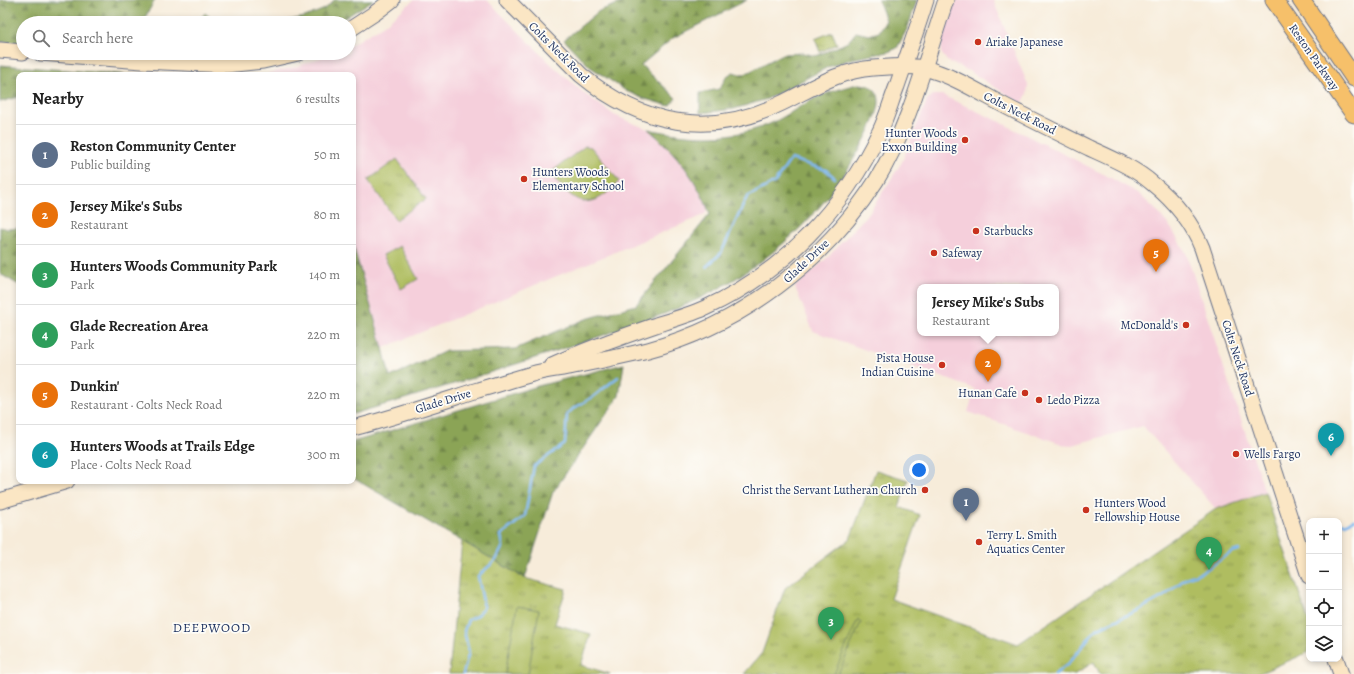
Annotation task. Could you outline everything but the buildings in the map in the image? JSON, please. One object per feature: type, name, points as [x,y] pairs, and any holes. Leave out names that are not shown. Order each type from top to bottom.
[{"type":"main road","name":"Reston Parkway","points":[[1274,0],[1354,114]]},
{"type":"main road","name":"Reston Parkway","points":[[1301,0],[1354,78]]},
{"type":"street","points":[[356,26],[375,14],[392,0]]},
{"type":"street","name":"Colts Neck Road","points":[[507,0],[581,75],[593,85],[610,97],[647,115],[685,123],[724,122],[748,117],[782,103],[831,78],[870,68],[904,66],[923,68],[976,90],[1018,113],[1129,168],[1152,183],[1177,208],[1198,239],[1206,258],[1306,567]]},
{"type":"street","name":"Glade Drive","points":[[533,374],[573,355],[704,308],[739,290],[760,277],[781,261],[806,238],[836,203],[856,174],[880,130],[904,66],[926,0]]},
{"type":"street","name":"Glade Drive","points":[[356,427],[533,374],[649,349],[708,328],[763,297],[794,274],[829,241],[859,206],[875,181],[884,166],[909,112],[946,0]]},
{"type":"street","points":[[0,50],[16,51]]},
{"type":"street","points":[[129,60],[226,65],[267,60]]},
{"type":"street","points":[[0,501],[56,484]]},
{"type":"street","points":[[1337,662],[1341,674]]},
{"type":"shaded area","name":"Hunters Woods Elementary School","points":[[414,0],[487,0],[552,65],[586,95],[614,115],[648,129],[659,137],[679,157],[698,185],[708,207],[706,213],[702,216],[383,348],[356,255],[356,72],[272,72],[295,67],[314,60],[356,60],[356,42],[384,25]]},
{"type":"shaded area","points":[[952,0],[993,0],[1028,85],[1027,94],[1022,104],[969,71],[947,61],[942,54],[941,39]]},
{"type":"shaded area","points":[[933,95],[942,95],[996,120],[1111,178],[1139,194],[1156,210],[1171,228],[1186,253],[1265,492],[1216,509],[1143,426],[1068,446],[968,412],[975,389],[813,331],[795,287],[827,258],[868,214],[902,162],[927,100]]},
{"type":"green space","points":[[0,0],[155,0],[146,16],[16,16],[16,43],[0,42]]},
{"type":"green space","points":[[334,0],[373,0],[348,16],[308,16],[325,9]]},
{"type":"green space","points":[[628,0],[747,0],[673,38],[641,65],[676,98],[669,106],[642,98],[626,91],[589,66],[564,40],[599,11]]},
{"type":"green space","points":[[878,0],[917,0],[908,27],[897,48],[888,52],[851,59],[828,67],[767,99],[734,109],[700,113],[700,93],[719,89],[727,76],[733,72],[743,75],[783,54],[804,53],[816,56],[848,42],[856,32],[869,35],[879,32],[886,20]]},
{"type":"green space","points":[[832,32],[837,44],[820,52],[815,39]]},
{"type":"green space","points":[[0,65],[92,72],[16,72],[16,98],[0,102]]},
{"type":"green space","points":[[858,84],[866,85],[873,88],[879,97],[876,115],[864,141],[852,162],[821,206],[782,244],[739,276],[692,302],[644,321],[484,374],[356,413],[356,255],[390,377],[446,351],[515,349],[586,319],[636,305],[710,214],[699,189],[685,167],[668,147],[648,129],[697,136],[729,135],[745,132],[776,121],[806,103],[839,89]]},
{"type":"green space","points":[[585,146],[591,147],[619,181],[609,191],[599,198],[591,201],[583,201],[575,198],[559,184],[550,173]]},
{"type":"green space","points":[[397,159],[426,199],[396,220],[368,180]]},
{"type":"green space","points":[[0,227],[7,229],[16,228],[16,283],[0,274]]},
{"type":"green space","points":[[400,246],[418,279],[401,289],[383,255]]},
{"type":"green space","points":[[624,364],[619,396],[553,492],[525,578],[356,480],[356,441],[538,386]]},
{"type":"green space","points":[[876,470],[908,480],[899,507],[920,515],[891,599],[1018,644],[1216,509],[1265,492],[1306,613],[1306,653],[1258,674],[1100,674],[1094,662],[1075,674],[744,674],[762,653],[785,588],[850,539]]},
{"type":"green space","points":[[462,541],[524,578],[566,589],[555,624],[591,634],[581,665],[610,674],[449,674]]},
{"type":"green space","points":[[517,606],[539,610],[528,674],[505,674]]},
{"type":"green space","points":[[858,619],[861,622],[838,674],[834,674]]},
{"type":"waterway","points":[[706,267],[721,253],[747,197],[775,182],[791,159],[826,170],[835,178]]},
{"type":"waterway","points":[[463,674],[469,652],[464,631],[468,620],[478,615],[484,607],[478,576],[496,560],[503,546],[501,535],[525,516],[534,466],[565,444],[567,414],[593,397],[618,377]]},
{"type":"waterway","points":[[1342,524],[1345,524],[1354,520]]},
{"type":"waterway","points":[[1055,674],[1068,664],[1096,629],[1139,610],[1164,596],[1186,578],[1204,571],[1232,552],[1239,550]]},
{"type":"place","name":"Ariake Japanese","points":[[978,42]]},
{"type":"place","name":"Hunter Woods Exxon Building","points":[[965,140]]},
{"type":"place","name":"Hunters Woods Elementary School","points":[[524,179]]},
{"type":"place","name":"Starbucks","points":[[976,231]]},
{"type":"place","name":"Safeway","points":[[934,253]]},
{"type":"place","name":"Dunkin'","points":[[1156,272]]},
{"type":"place","name":"McDonald's","points":[[1186,325]]},
{"type":"place","name":"Pista House Indian Cuisine","points":[[942,365]]},
{"type":"place","name":"Jersey Mike's Subs","points":[[988,382]]},
{"type":"place","name":"Hunan Cafe","points":[[1025,393]]},
{"type":"place","name":"Ledo Pizza","points":[[1039,400]]},
{"type":"place","name":"Wells Fargo","points":[[1236,454]]},
{"type":"place","name":"Hunters Woods at Trails Edge","points":[[1331,456]]},
{"type":"place","name":"Christ the Servant Lutheran Church","points":[[925,490]]},
{"type":"place","name":"Hunters Wood Fellowship House","points":[[1086,510]]},
{"type":"place","name":"Reston Community Center","points":[[966,521]]},
{"type":"place","name":"Terry L. Smith Aquatics Center","points":[[979,542]]},
{"type":"place","name":"Glade Recreation Area","points":[[1209,570]]},
{"type":"place","name":"Hunters Woods Community Park","points":[[831,640]]},
{"type":"district","name":"DEEPWOOD","points":[[212,627]]}]
